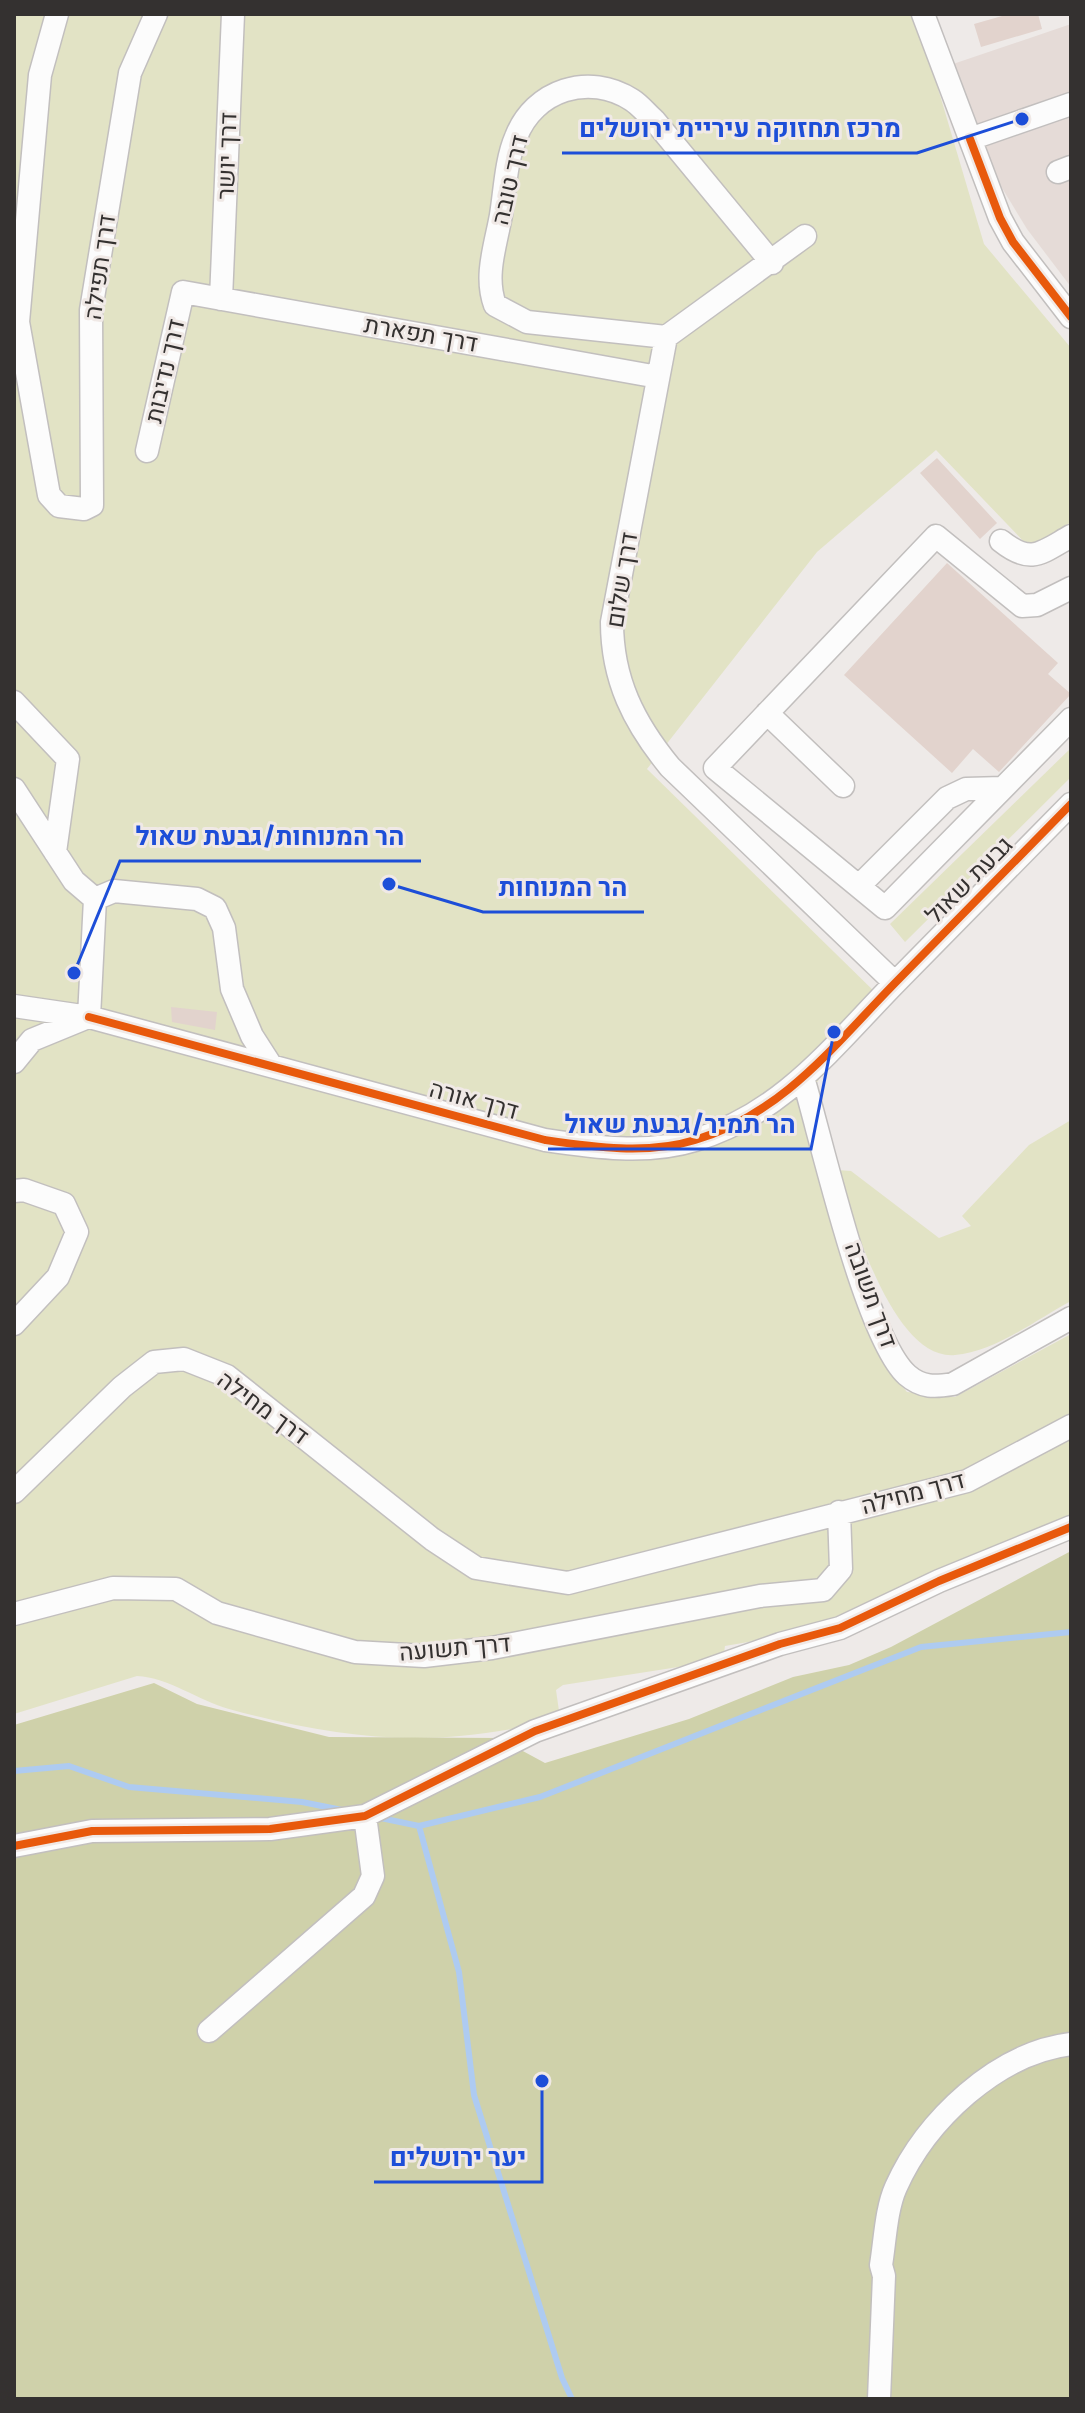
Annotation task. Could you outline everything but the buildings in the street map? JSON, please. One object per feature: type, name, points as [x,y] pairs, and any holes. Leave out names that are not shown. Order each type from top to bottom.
[{"type":"street","points":[[36,430],[18,322],[40,75],[57,14]]},
{"type":"street","name":"דרך תפילה","points":[[36,430],[49,495],[59,506],[84,509],[92,505],[91,310],[130,73],[156,14]]},
{"type":"street","name":"דרך יושר","points":[[221,299],[233,14]]},
{"type":"street","points":[[905,14],[934,46]]},
{"type":"street","points":[[923,14],[1000,218],[1013,242],[1071,317]]},
{"type":"street","name":"דרך טובה","points":[[666,337],[527,322],[495,305],[489,290],[490,277],[515,138],[539,103],[561,91],[585,85],[607,88],[632,100],[654,120],[772,263]]},
{"type":"street","points":[[970,139],[1071,104]]},
{"type":"street","points":[[666,337],[772,263],[805,236]]},
{"type":"street","name":"דרך תפארת","points":[[183,292],[658,377]]},
{"type":"street","name":"דרך נדיבות","points":[[147,451],[183,292]]},
{"type":"street","name":"דרך שלום","points":[[666,337],[612,622],[617,678],[643,734],[670,767],[895,983]]},
{"type":"street","points":[[14,372],[27,425],[36,430]]},
{"type":"street","points":[[1071,588],[1037,605],[1022,606],[936,536],[715,768],[885,908],[1071,719]]},
{"type":"street","points":[[1001,541],[1019,555],[1029,556],[1071,536]]},
{"type":"street","points":[[14,702],[68,759],[55,852]]},
{"type":"street","points":[[767,713],[843,786]]},
{"type":"street","points":[[859,886],[947,798],[966,789],[1003,788]]},
{"type":"street","points":[[14,789],[74,881],[95,899]]},
{"type":"street","name":"גבעת שאול","points":[[895,983],[1071,804]]},
{"type":"street","points":[[95,899],[114,891],[197,899],[215,908],[224,928],[232,989],[252,1036],[270,1064]]},
{"type":"street","points":[[14,1062],[23,1041],[89,1017],[95,899]]},
{"type":"street","name":"דרך אורה","points":[[14,1006],[89,1017],[545,1140],[601,1148],[652,1147],[694,1141],[731,1126],[804,1081],[895,983]]},
{"type":"street","name":"דרך תשובה","points":[[804,1081],[871,1311],[887,1351],[908,1376],[931,1388],[953,1384],[1071,1318]]},
{"type":"street","points":[[14,1191],[24,1190],[64,1204],[77,1232],[58,1277],[14,1324]]},
{"type":"street","name":"דרך מחילה","points":[[14,1492],[133,1378],[154,1362],[184,1359],[227,1376],[432,1539],[476,1568],[568,1583],[967,1481],[1069,1433]]},
{"type":"street","name":"דרך תשועה","points":[[14,1614],[113,1588],[176,1589],[217,1613],[355,1652],[424,1656],[492,1648],[760,1596],[823,1590],[841,1569],[839,1512]]},
{"type":"street","points":[[14,1846],[92,1831],[270,1829],[365,1816],[535,1731],[780,1644],[840,1628],[939,1581],[1071,1527]]},
{"type":"street","points":[[209,2031],[364,1896],[373,1876],[365,1816]]},
{"type":"street","points":[[879,2399],[884,2276],[881,2265],[895,2188],[918,2150],[960,2098],[1016,2061],[1071,2044]]},
{"type":"shaded area","points":[[1071,24],[1071,287],[1027,229],[993,173],[953,64]]},
{"type":"green space","points":[[14,14],[916,14],[984,244],[1071,348],[1071,522],[1030,548],[936,450],[817,552],[647,769],[881,998],[805,1098],[851,1291],[884,1361],[907,1392],[955,1397],[1071,1334],[1071,1532],[828,1628],[725,1646],[723,1660],[563,1685],[556,1690],[560,1718],[516,1728],[434,1738],[354,1734],[229,1709],[160,1680],[137,1676],[14,1714]]},
{"type":"green space","points":[[1071,748],[1071,777],[905,942],[890,924]]},
{"type":"green space","points":[[1071,1120],[1071,1301],[985,1348],[955,1355],[933,1351],[913,1335],[894,1311],[878,1282],[837,1170],[851,1171],[939,1238],[971,1226],[962,1216],[1029,1145]]},
{"type":"green space","points":[[1071,1551],[1071,2399],[14,2399],[14,1725],[154,1683],[197,1704],[329,1737],[499,1738],[545,1763],[689,1719],[793,1677],[849,1665],[891,1647]]},
{"type":"waterway","points":[[376,1817],[419,1826],[540,1797],[921,1647],[1071,1632]]},
{"type":"waterway","points":[[14,1771],[69,1766],[129,1787],[302,1802],[342,1810]]},
{"type":"waterway","points":[[419,1826],[459,1972],[474,2095],[562,2378],[572,2399]]},
{"type":"cycle path","points":[[970,139],[1000,218],[1013,242],[1071,317]]},
{"type":"cycle path","points":[[89,1017],[545,1140],[620,1148],[677,1145],[727,1128],[755,1113],[806,1074],[1071,804]]},
{"type":"cycle path","points":[[14,1846],[92,1831],[270,1829],[365,1816],[535,1731],[780,1644],[840,1628],[939,1581],[1071,1527]]},
{"type":"place","name":"מרכז תחזוקה עיריית ירושלים","points":[[1022,119]]},
{"type":"place","name":"הר המנוחות","points":[[389,884]]},
{"type":"place","name":"הר המנוחות/גבעת שאול","points":[[74,973]]},
{"type":"place","name":"הר תמיר/גבעת שאול","points":[[834,1032]]},
{"type":"place","name":"יער ירושלים","points":[[542,2081]]}]
